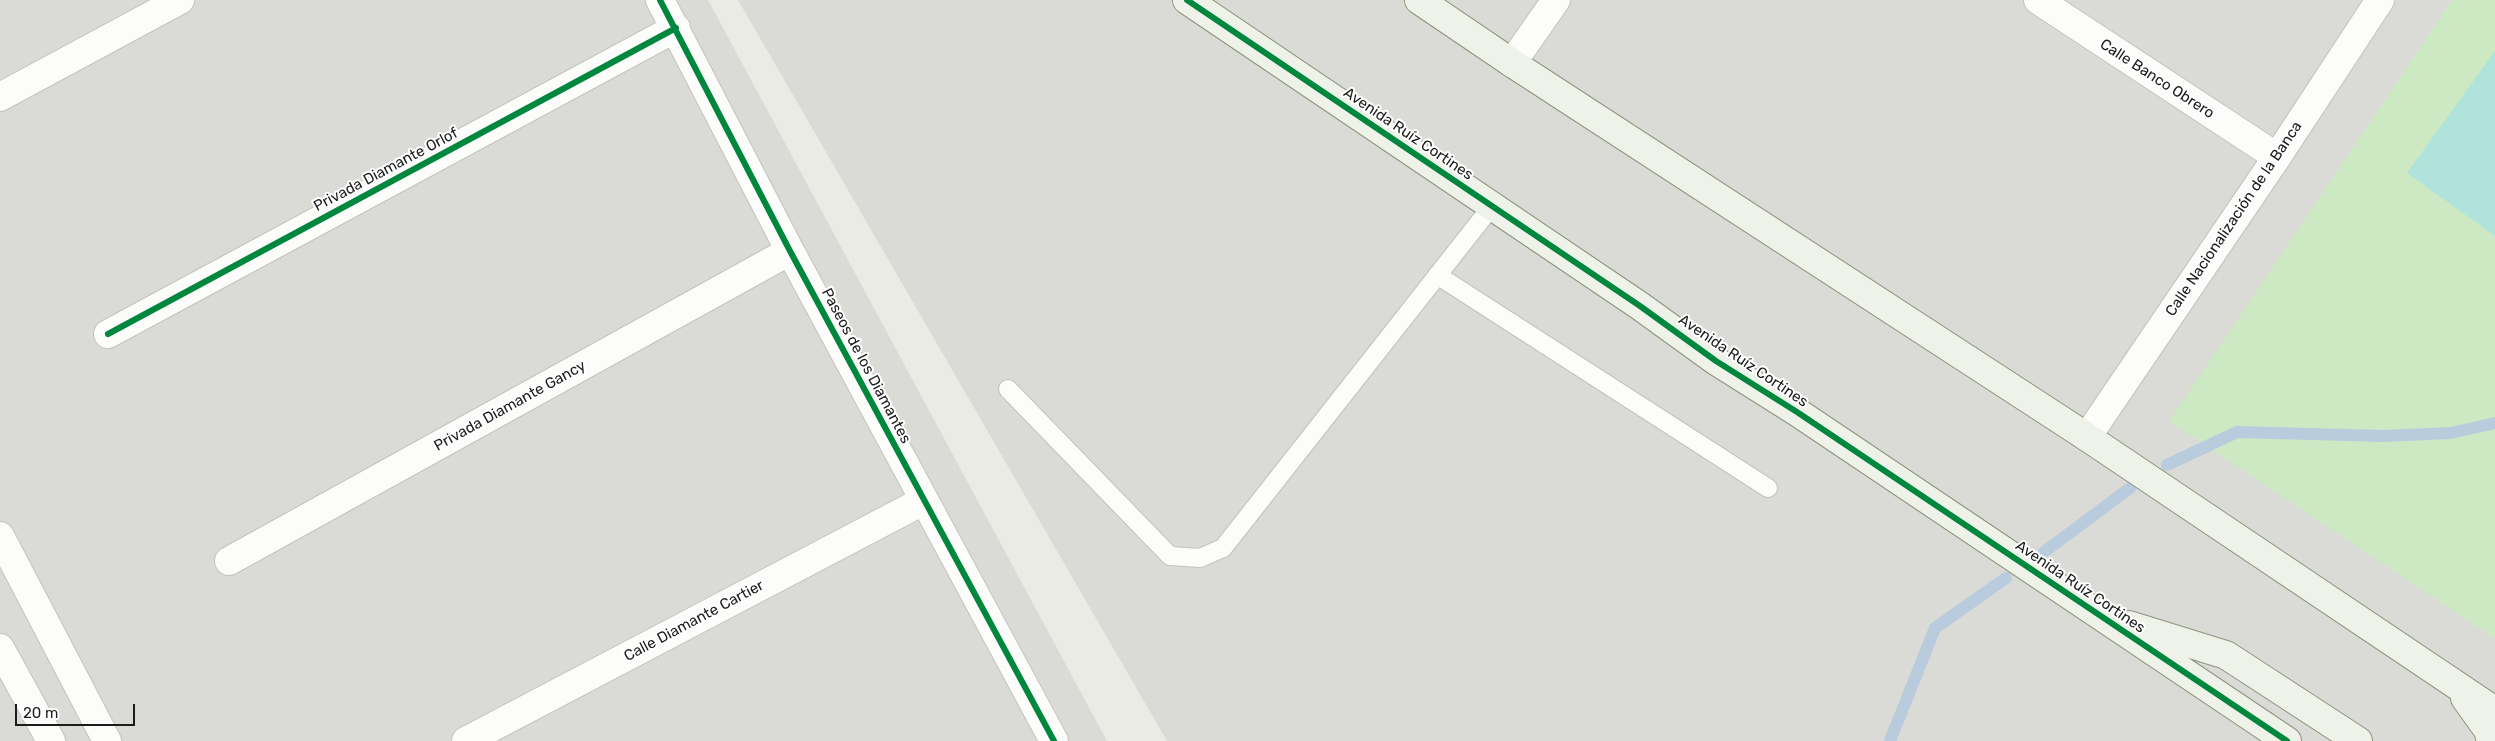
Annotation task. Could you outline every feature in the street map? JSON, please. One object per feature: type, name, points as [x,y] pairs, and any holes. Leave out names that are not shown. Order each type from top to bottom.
[{"type":"street","points":[[0,97],[180,0]]},
{"type":"street","name":"Paseos de los Diamantes","points":[[660,0],[790,251],[1054,741]]},
{"type":"street","name":"Avenida Ruíz Cortines","points":[[1187,0],[1492,206],[1716,361],[1797,412],[2287,741]]},
{"type":"street","points":[[1419,0],[1512,63],[2087,437],[2495,711]]},
{"type":"street","points":[[1512,63],[1556,0]]},
{"type":"street","name":"Calle Banco Obrero","points":[[2038,0],[2277,158]]},
{"type":"street","name":"Calle Nacionalización de la Banca","points":[[2087,437],[2277,158],[2380,0]]},
{"type":"street","name":"Privada Diamante Orlof","points":[[108,334],[676,28]]},
{"type":"street","name":"Privada Diamante Gancy","points":[[229,561],[790,251]]},
{"type":"street","name":"Calle Diamante Cartier","points":[[466,741],[923,500]]},
{"type":"street","points":[[0,536],[108,741]]},
{"type":"street","points":[[2101,616],[2226,655],[2358,741]]},
{"type":"street","points":[[0,648],[8,684],[51,741]]},
{"type":"street","points":[[2454,684],[2488,730],[2491,741]]},
{"type":"lane","points":[[1008,389],[1170,556],[1200,558],[1223,548],[1492,206]]},
{"type":"lane","points":[[1437,275],[1768,488]]},
{"type":"shaded area","points":[[0,0],[708,0],[1107,741],[0,741]]},
{"type":"shaded area","points":[[738,0],[2495,0],[2495,741],[1167,741]]},
{"type":"shaded area","points":[[2495,51],[2495,236],[2407,173]]},
{"type":"green space","points":[[2452,0],[2495,0],[2495,639],[2169,421]]},
{"type":"waterway","points":[[2167,465],[2237,432],[2384,436],[2451,433],[2495,423]]},
{"type":"waterway","points":[[2044,552],[2130,488]]},
{"type":"waterway","points":[[1890,741],[1935,628],[2006,578]]},
{"type":"cycle path","points":[[660,0],[790,251],[1054,741]]},
{"type":"cycle path","points":[[1187,0],[1640,306],[1716,361],[1797,412],[2287,741]]},
{"type":"cycle path","points":[[108,334],[676,28]]}]
